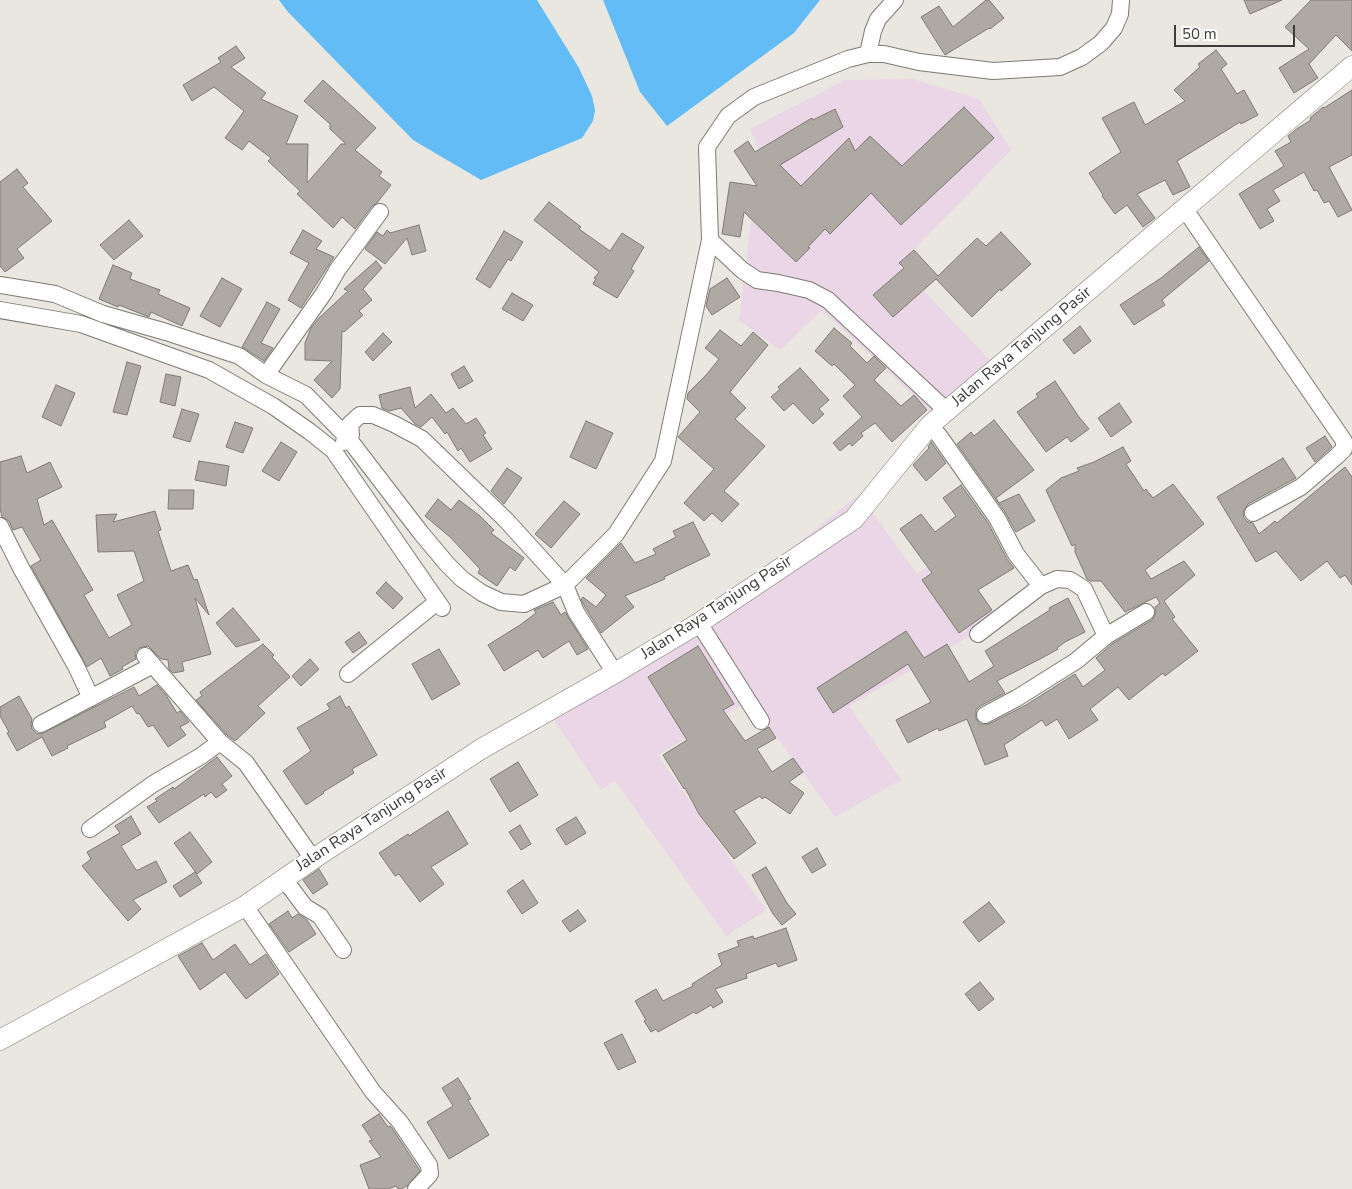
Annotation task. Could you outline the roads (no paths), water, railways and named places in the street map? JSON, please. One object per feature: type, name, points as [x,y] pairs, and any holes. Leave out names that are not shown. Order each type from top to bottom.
[{"type":"street","points":[[868,54],[873,31],[878,19],[895,0]]},
{"type":"street","points":[[0,310],[81,324],[208,370],[273,406],[309,431],[341,444],[462,579],[482,593],[501,602],[524,604],[566,588],[616,534],[663,461],[718,248],[707,147],[728,116],[754,97],[848,58],[868,54],[884,54],[919,62],[993,72],[1060,67],[1082,57],[1101,43],[1114,28],[1120,14],[1121,0]]},
{"type":"street","name":"Jalan Raya Tanjung Pasir","points":[[0,1040],[245,906],[313,858],[481,749],[615,673],[699,622],[854,519],[930,426],[947,410],[1352,66]]},
{"type":"street","points":[[1184,208],[1344,441],[1344,449],[1301,487],[1253,513]]},
{"type":"street","points":[[266,375],[324,293],[338,269],[380,212]]},
{"type":"street","points":[[718,248],[742,270],[757,280],[778,282],[810,290],[828,300],[947,410]]},
{"type":"street","points":[[0,285],[55,294],[103,314],[239,356],[266,375],[306,395],[341,444],[440,605],[348,674]]},
{"type":"street","points":[[341,444],[351,436],[350,424],[360,415],[373,415],[422,439],[506,520],[566,588],[576,612],[615,673]]},
{"type":"street","points":[[930,426],[940,437],[996,518],[1016,554],[1041,586]]},
{"type":"street","points":[[0,526],[21,568],[76,666],[91,698]]},
{"type":"street","points":[[978,634],[1041,586],[1057,579],[1070,580],[1084,589],[1106,636]]},
{"type":"street","points":[[985,715],[1017,698],[1076,661],[1106,636],[1146,612]]},
{"type":"street","points":[[699,622],[761,722]]},
{"type":"street","points":[[41,724],[91,698],[149,660],[220,742],[246,763],[313,858]]},
{"type":"street","points":[[90,829],[154,784],[201,756],[220,742]]},
{"type":"street","points":[[284,878],[305,907],[320,916],[343,950]]},
{"type":"street","points":[[245,906],[373,1092],[400,1122],[429,1165],[430,1174],[416,1189]]},
{"type":"water","points":[[279,0],[537,0],[579,68],[592,96],[595,110],[593,121],[582,138],[481,180],[413,140],[288,12]]},
{"type":"water","points":[[603,0],[820,0],[794,33],[667,126],[640,92]]}]
